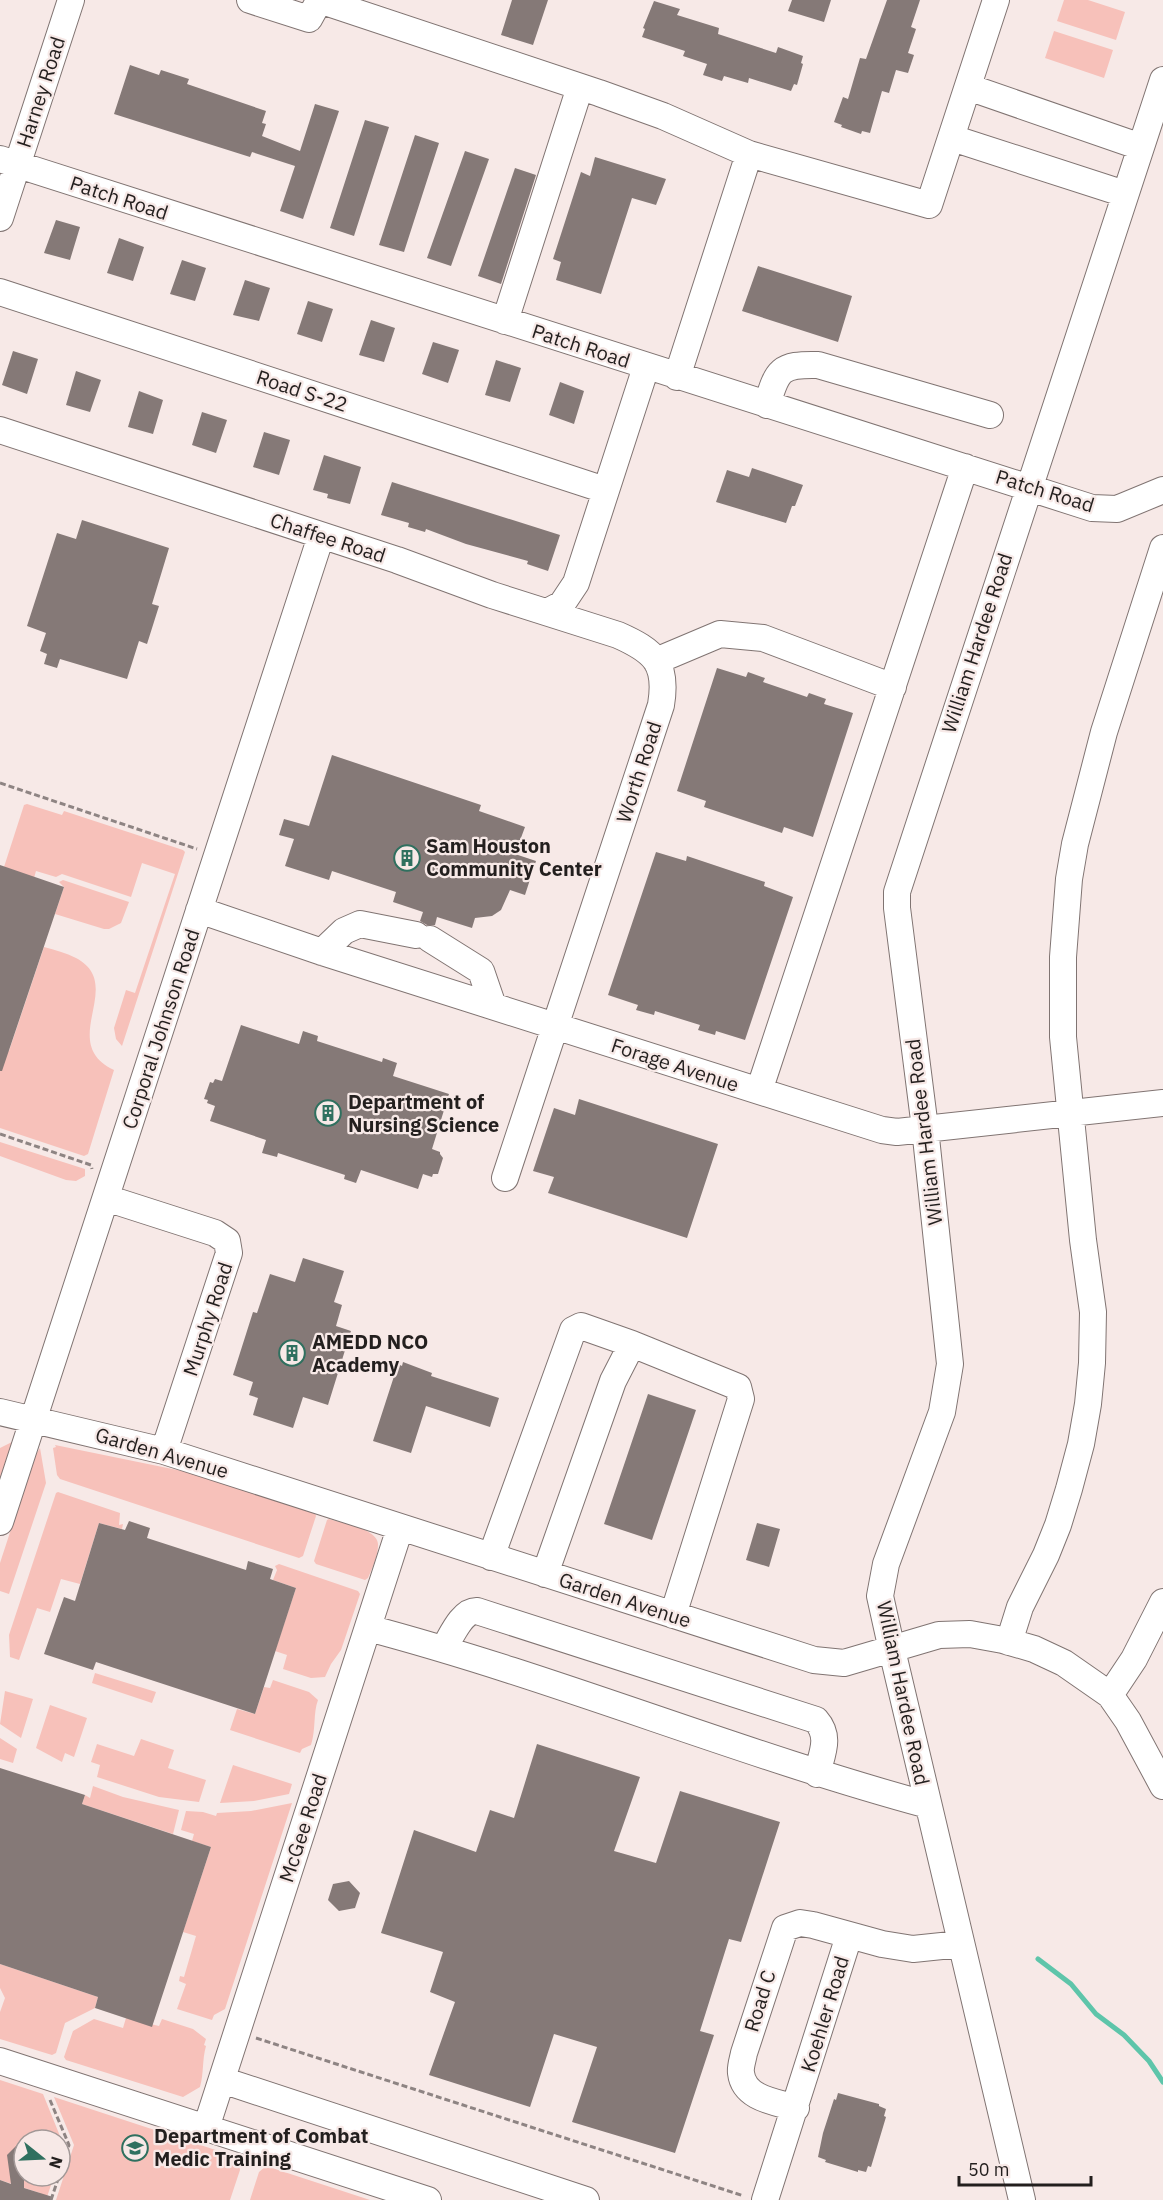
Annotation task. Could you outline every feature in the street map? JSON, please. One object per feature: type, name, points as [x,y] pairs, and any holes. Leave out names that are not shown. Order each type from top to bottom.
[{"type":"street","name":"Harney Road","points":[[0,218],[8,162],[71,0]]},
{"type":"street","points":[[250,0],[309,19],[319,1],[663,116],[749,154],[928,205],[996,0]]},
{"type":"street","name":"William Hardee Road","points":[[1022,2200],[880,1596],[886,1564],[942,1412],[949,1372],[925,1128],[897,908],[897,892],[901,874],[1163,80]]},
{"type":"street","points":[[505,321],[580,87]]},
{"type":"street","points":[[968,87],[1141,147]]},
{"type":"street","points":[[952,138],[1125,194]]},
{"type":"street","points":[[676,376],[749,154]]},
{"type":"street","name":"Patch Road","points":[[8,162],[1092,508],[1116,509],[1158,500]]},
{"type":"street","name":"Road S-22","points":[[0,292],[605,490]]},
{"type":"street","points":[[767,405],[775,378],[783,370],[797,364],[818,365],[990,415]]},
{"type":"street","points":[[547,612],[562,603],[576,584],[646,367]]},
{"type":"street","name":"Chaffee Road","points":[[0,430],[618,635],[635,642],[654,658]]},
{"type":"street","points":[[759,1091],[965,467]]},
{"type":"street","name":"Corporal Johnson Road","points":[[0,1522],[321,536]]},
{"type":"street","points":[[1009,1642],[1020,1607],[1046,1556],[1058,1525],[1081,1444],[1092,1363],[1093,1312],[1083,1240],[1061,1001],[1065,928],[1075,844],[1104,732],[1163,548]]},
{"type":"street","points":[[654,658],[720,634],[763,638],[892,687]]},
{"type":"street","name":"Worth Road","points":[[505,1178],[661,705],[664,685],[660,668],[654,658]]},
{"type":"street","name":"Forage Avenue","points":[[199,910],[322,952],[882,1130],[897,1132],[1163,1103]]},
{"type":"street","points":[[322,952],[344,931],[360,924],[423,937],[481,971],[493,1006]]},
{"type":"street","name":"Murphy Road","points":[[106,1198],[215,1233],[227,1241],[230,1253],[164,1451]]},
{"type":"street","points":[[491,1557],[573,1330],[581,1326],[738,1387],[741,1399],[673,1615]]},
{"type":"street","points":[[545,1574],[613,1381],[632,1344]]},
{"type":"street","name":"Garden Avenue","points":[[0,1412],[164,1451],[814,1660],[844,1663],[939,1635],[970,1634],[1034,1649],[1064,1663],[1110,1695],[1128,1721],[1163,1786]]},
{"type":"street","name":"McGee Road","points":[[206,2128],[400,1528]]},
{"type":"street","points":[[1110,1695],[1134,1659],[1163,1602]]},
{"type":"street","points":[[444,1648],[466,1615],[477,1611],[816,1720],[823,1728],[825,1740],[818,1773]]},
{"type":"street","points":[[368,1628],[444,1648],[818,1773],[928,1805]]},
{"type":"street","name":"Road C","points":[[796,2108],[752,2094],[744,2083],[741,2072],[744,2054],[785,1928],[800,1923],[849,1936]]},
{"type":"street","name":"Koehler Road","points":[[755,2198],[796,2108],[849,1936],[913,1949],[961,1944]]},
{"type":"street","points":[[0,2061],[428,2200]]},
{"type":"street","points":[[222,2080],[586,2200]]},
{"type":"path","points":[[0,783],[217,855]]},
{"type":"path","points":[[0,1134],[91,1165],[93,1173]]},
{"type":"path","points":[[237,2032],[755,2198]]},
{"type":"path","points":[[47,2093],[62,2128]]},
{"type":"shaded area","points":[[1064,0],[1088,0],[1125,12],[1116,40],[1057,21]]},
{"type":"shaded area","points":[[1054,31],[1113,50],[1104,78],[1045,58]]},
{"type":"shaded area","points":[[24,805],[62,815],[64,811],[185,852],[122,1046],[116,1039],[114,1028],[126,990],[135,993],[175,874],[142,863],[131,897],[62,874],[56,877],[36,871],[34,878],[4,867]]},
{"type":"shaded area","points":[[63,880],[129,902],[121,923],[104,929],[55,914],[64,887],[59,882]]},
{"type":"shaded area","points":[[44,947],[76,958],[90,969],[95,983],[90,1029],[91,1044],[98,1058],[114,1070],[88,1154],[84,1156],[0,1128],[0,1049],[9,1051]]},
{"type":"shaded area","points":[[0,1142],[85,1169],[85,1176],[76,1181],[66,1180],[0,1156]]},
{"type":"shaded area","points":[[16,1440],[0,1495],[0,1448]]},
{"type":"shaded area","points":[[55,1445],[187,1472],[315,1513],[303,1556],[299,1558],[60,1479],[57,1475],[53,1448],[56,1447]]},
{"type":"shaded area","points":[[40,1448],[46,1483],[9,1594],[0,1591],[0,1563],[35,1456]]},
{"type":"shaded area","points":[[58,1492],[120,1513],[119,1525],[123,1524],[122,1529],[99,1523],[80,1584],[61,1579],[50,1612],[37,1608],[19,1660],[10,1657],[9,1635]]},
{"type":"shaded area","points":[[329,1519],[359,1528],[377,1539],[376,1558],[365,1580],[316,1564],[314,1561]]},
{"type":"shaded area","points":[[279,1564],[358,1591],[360,1594],[341,1650],[325,1677],[311,1678],[283,1669],[287,1655],[275,1651],[296,1588],[273,1580],[277,1570],[275,1566]]},
{"type":"shaded area","points":[[95,1673],[156,1692],[152,1703],[92,1683]]},
{"type":"shaded area","points":[[273,1680],[309,1692],[318,1700],[311,1745],[302,1749],[300,1753],[230,1730],[237,1709],[255,1714],[264,1687],[270,1688]]},
{"type":"shaded area","points":[[5,1691],[33,1699],[21,1738],[0,1724]]},
{"type":"shaded area","points":[[50,1705],[87,1718],[74,1757],[65,1753],[62,1762],[36,1748]]},
{"type":"shaded area","points":[[0,1738],[17,1749],[13,1763],[0,1759]]},
{"type":"shaded area","points":[[141,1739],[174,1750],[168,1768],[206,1780],[199,1802],[159,1797],[97,1777],[100,1765],[91,1762],[97,1744],[134,1756]]},
{"type":"shaded area","points":[[233,1765],[292,1784],[289,1794],[254,1801],[220,1803]]},
{"type":"shaded area","points":[[93,1786],[123,1797],[179,1810],[173,1834],[82,1804],[85,1795],[90,1798]]},
{"type":"shaded area","points":[[292,1803],[225,2009],[214,2015],[212,2020],[177,2009],[186,1984],[179,1981],[180,1976],[184,1977],[196,1936],[183,1932],[211,1847],[192,1841],[194,1834],[181,1830],[186,1811],[203,1812],[216,1816],[217,1813],[251,1811]]},
{"type":"shaded area","points":[[0,1964],[98,1997],[95,2008],[65,2023],[56,2053],[52,2055],[0,2039],[0,2012],[5,1998],[0,1988]]},
{"type":"shaded area","points":[[126,2018],[159,2026],[162,2019],[193,2029],[206,2039],[200,2087],[183,2097],[66,2060],[64,2057],[73,2031],[94,2019],[123,2028]]},
{"type":"shaded area","points":[[0,2080],[43,2094],[57,2128],[12,2128],[12,2184],[0,2180]]},
{"type":"shaded area","points":[[54,2097],[237,2157],[240,2170],[230,2200],[56,2200],[60,2188],[72,2188],[74,2145],[72,2128],[67,2128]]},
{"type":"shaded area","points":[[266,2166],[370,2200],[250,2200],[259,2172]]},
{"type":"shaded area","points":[[25,2188],[50,2188],[46,2200],[40,2193]]},
{"type":"building","points":[[512,0],[548,0],[533,45],[501,35]]},
{"type":"building","points":[[792,0],[831,0],[824,22],[788,11]]},
{"type":"building","points":[[887,0],[920,0],[911,27],[916,29],[908,53],[914,55],[908,73],[896,70],[889,93],[882,91],[870,133],[862,131],[861,134],[834,122],[843,97],[848,99],[860,58],[866,59]]},
{"type":"building","points":[[654,1],[680,9],[677,15],[719,28],[718,34],[776,53],[778,47],[803,56],[797,85],[794,84],[791,91],[749,78],[748,83],[724,76],[722,81],[703,75],[707,64],[683,56],[685,51],[642,37],[645,29],[643,28]]},
{"type":"building","points":[[130,65],[159,75],[161,70],[189,79],[187,84],[266,111],[262,123],[266,124],[262,136],[300,151],[315,104],[339,111],[303,219],[280,211],[295,166],[252,152],[250,157],[114,114]]},
{"type":"building","points":[[365,120],[389,127],[354,236],[330,228]]},
{"type":"building","points":[[415,135],[439,143],[404,252],[379,245]]},
{"type":"building","points":[[465,151],[489,159],[451,266],[427,258]]},
{"type":"building","points":[[595,157],[666,179],[656,205],[632,198],[601,294],[556,280],[561,262],[553,259],[581,172],[590,176]]},
{"type":"building","points":[[515,168],[536,175],[501,284],[478,276]]},
{"type":"building","points":[[56,220],[80,227],[70,260],[44,253]]},
{"type":"building","points":[[119,238],[144,247],[133,281],[107,273]]},
{"type":"building","points":[[182,260],[206,268],[195,301],[170,294]]},
{"type":"building","points":[[758,266],[852,296],[838,342],[742,311]]},
{"type":"building","points":[[245,280],[270,288],[259,321],[233,315]]},
{"type":"building","points":[[308,301],[333,309],[322,342],[297,334]]},
{"type":"building","points":[[371,320],[395,328],[384,362],[359,355]]},
{"type":"building","points":[[433,342],[459,350],[448,383],[422,374]]},
{"type":"building","points":[[13,351],[38,359],[27,394],[2,385]]},
{"type":"building","points":[[496,360],[521,368],[510,402],[485,395]]},
{"type":"building","points":[[76,371],[101,380],[90,412],[66,405]]},
{"type":"building","points":[[560,382],[584,391],[574,424],[549,415]]},
{"type":"building","points":[[139,391],[163,400],[153,434],[128,427]]},
{"type":"building","points":[[202,412],[227,420],[216,453],[192,445]]},
{"type":"building","points":[[264,432],[290,440],[279,475],[253,467]]},
{"type":"building","points":[[324,455],[361,467],[350,504],[327,498],[328,494],[313,490]]},
{"type":"building","points":[[752,468],[803,485],[786,523],[716,502],[727,470],[749,477]]},
{"type":"building","points":[[392,482],[560,535],[548,571],[527,564],[528,561],[466,544],[426,529],[425,532],[408,527],[409,523],[381,515]]},
{"type":"building","points":[[82,520],[169,548],[152,604],[159,606],[147,644],[139,641],[127,679],[60,659],[57,668],[44,664],[47,654],[40,651],[46,633],[27,626],[57,533],[76,539]]},
{"type":"building","points":[[717,668],[746,677],[748,672],[765,678],[763,682],[807,697],[809,693],[826,699],[824,704],[853,713],[813,837],[784,827],[782,833],[704,807],[706,801],[677,791]]},
{"type":"building","name":"Sam Houston Community Center","points":[[332,755],[481,805],[479,811],[525,827],[515,854],[536,861],[525,895],[510,890],[501,910],[492,916],[475,918],[472,928],[437,917],[435,925],[427,925],[420,921],[423,912],[393,902],[396,892],[332,871],[329,880],[285,866],[294,839],[279,835],[284,819],[309,826]]},
{"type":"building","points":[[656,852],[686,861],[687,856],[765,882],[764,886],[793,897],[745,1040],[716,1031],[715,1035],[698,1030],[700,1025],[655,1011],[654,1015],[636,1010],[638,1005],[608,995]]},
{"type":"building","points":[[0,865],[64,887],[2,1071],[0,1071]]},
{"type":"building","name":"Department of Nursing Science","points":[[241,1025],[299,1044],[303,1031],[318,1036],[317,1041],[382,1062],[383,1058],[397,1063],[393,1076],[449,1094],[432,1149],[440,1152],[443,1158],[438,1174],[433,1174],[432,1177],[423,1174],[418,1189],[361,1170],[356,1183],[344,1179],[345,1175],[278,1153],[277,1157],[262,1153],[266,1140],[210,1121],[215,1106],[204,1099],[210,1082],[213,1083],[215,1079],[222,1081]]},
{"type":"building","points":[[579,1099],[718,1144],[687,1238],[548,1193],[554,1177],[533,1171],[554,1108],[575,1115]]},
{"type":"building","name":"AMEDD NCO Academy","points":[[303,1258],[344,1271],[334,1302],[342,1305],[336,1326],[351,1331],[328,1405],[303,1397],[293,1428],[253,1415],[258,1398],[249,1395],[253,1382],[233,1375],[253,1312],[257,1313],[270,1274],[295,1282]]},
{"type":"building","points":[[403,1362],[432,1373],[431,1376],[499,1398],[490,1427],[426,1406],[411,1453],[373,1441],[398,1364],[402,1366]]},
{"type":"building","points":[[648,1394],[696,1410],[652,1540],[604,1524]]},
{"type":"building","points":[[129,1521],[150,1528],[147,1538],[246,1570],[248,1561],[273,1569],[270,1579],[296,1588],[255,1714],[96,1662],[93,1670],[44,1654],[64,1597],[75,1601],[99,1523],[125,1530]]},
{"type":"building","points":[[757,1523],[780,1529],[769,1567],[746,1560]]},
{"type":"building","points":[[537,1744],[640,1777],[614,1851],[656,1863],[680,1791],[780,1822],[741,1942],[729,1939],[700,2031],[714,2035],[675,2153],[572,2122],[597,2047],[554,2034],[530,2107],[429,2075],[455,2002],[430,1992],[443,1952],[381,1933],[414,1830],[476,1852],[490,1810],[514,1818]]},
{"type":"building","points":[[0,1768],[85,1795],[82,1804],[211,1847],[152,2027],[95,2008],[98,1997],[0,1964]]},
{"type":"building","points":[[349,1881],[360,1893],[355,1908],[339,1911],[328,1900],[333,1884]]},
{"type":"building","points":[[838,2093],[879,2104],[886,2109],[884,2116],[886,2117],[871,2167],[868,2166],[866,2172],[858,2170],[858,2172],[825,2162],[826,2160],[818,2157],[823,2133]]},
{"type":"building","points":[[12,2150],[12,2188],[24,2188],[53,2197],[52,2200],[0,2200],[0,2180],[11,2184],[7,2155]]},
{"type":"waterway","points":[[1038,1959],[1071,1984],[1096,2014],[1124,2035],[1149,2061],[1163,2082]]},
{"type":"place","name":"Sam Houston Community Center","points":[[407,858]]},
{"type":"place","name":"Department of Nursing Science","points":[[328,1113]]},
{"type":"place","name":"AMEDD NCO Academy","points":[[292,1353]]},
{"type":"place","name":"Department of Combat Medic Training","points":[[135,2148]]}]
